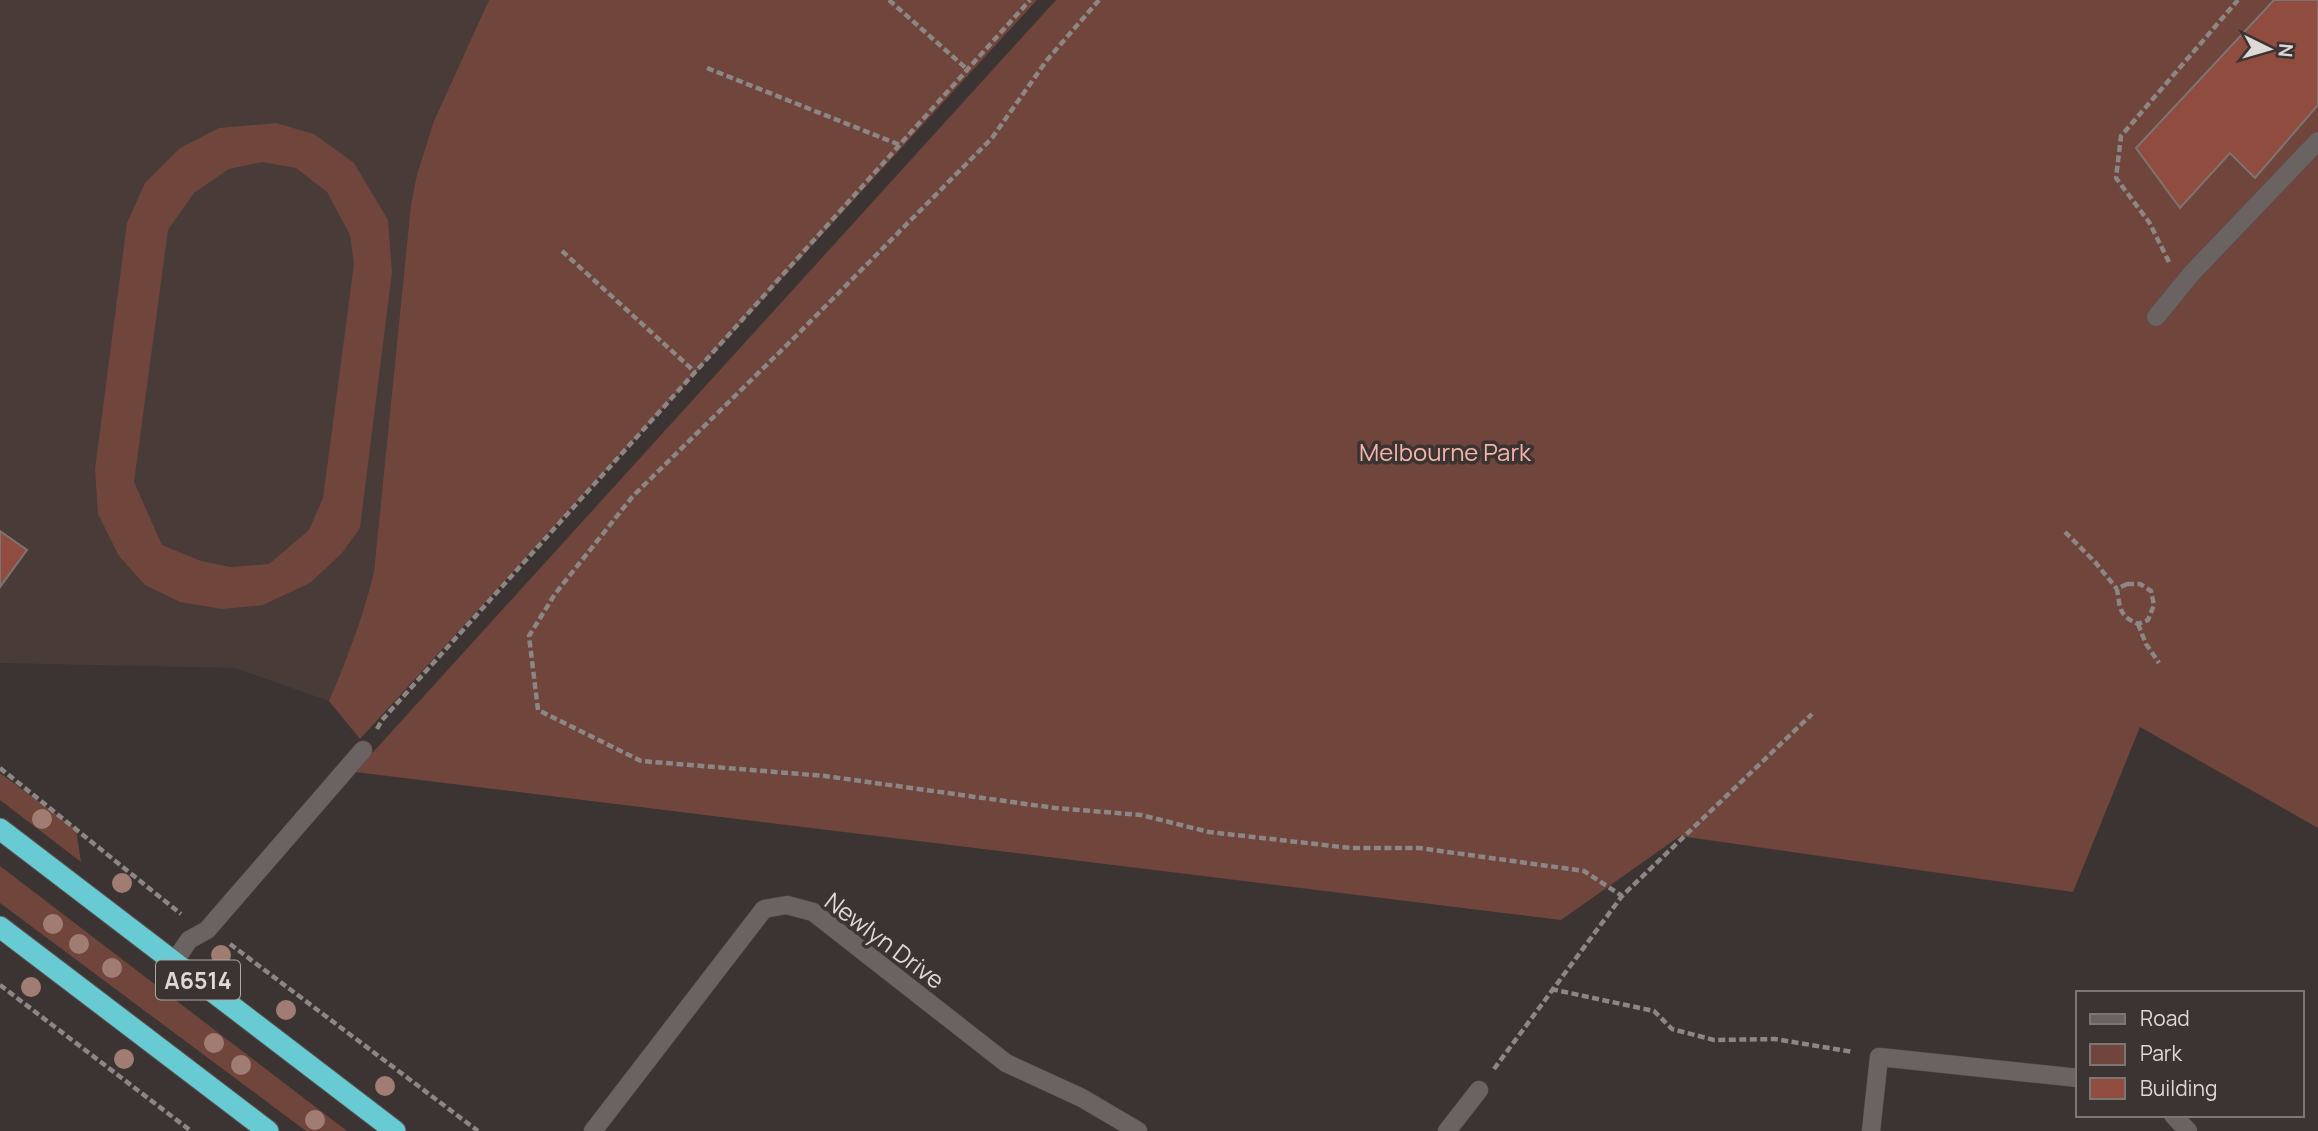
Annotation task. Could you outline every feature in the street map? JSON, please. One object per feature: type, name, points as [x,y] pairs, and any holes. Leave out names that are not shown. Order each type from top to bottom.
[{"type":"highway","name":"A6514","points":[[0,829],[395,1131]]},
{"type":"highway","name":"A6514","points":[[0,927],[268,1131]]},
{"type":"street","points":[[2156,317],[2192,273],[2318,141]]},
{"type":"street","points":[[174,962],[189,940],[207,930],[363,750]]},
{"type":"street","name":"Newlyn Drive","points":[[593,1131],[764,909],[787,905],[813,912],[1006,1063],[1082,1098],[1138,1131]]},
{"type":"street","points":[[1871,1131],[1879,1057],[2076,1078]]},
{"type":"street","points":[[1447,1131],[1479,1090]]},
{"type":"street","points":[[2175,1117],[2188,1131]]},
{"type":"path","points":[[889,0],[968,70]]},
{"type":"path","points":[[363,750],[382,720],[1030,0]]},
{"type":"path","points":[[1099,0],[1047,60],[992,138],[633,496],[555,594],[529,636],[538,710],[641,761],[825,776],[1055,808],[1141,815],[1209,832],[1351,848],[1419,848],[1584,872],[1622,896]]},
{"type":"path","points":[[2168,302],[2169,262],[2149,222],[2116,177],[2121,136],[2238,0]]},
{"type":"path","points":[[707,68],[900,145]]},
{"type":"path","points":[[562,251],[695,372]]},
{"type":"path","points":[[2065,532],[2117,589],[2120,607],[2126,619],[2138,624],[2148,620],[2154,605],[2151,591],[2140,584],[2127,584],[2117,589]]},
{"type":"path","points":[[2138,624],[2146,644],[2159,663]]},
{"type":"path","points":[[1479,1090],[1622,896],[1812,714]]},
{"type":"path","points":[[0,768],[186,918],[240,950],[478,1131]]},
{"type":"path","points":[[0,985],[191,1131]]},
{"type":"path","points":[[1551,989],[1654,1011],[1672,1029],[1714,1040],[1775,1039],[1879,1057]]},
{"type":"shaded area","points":[[0,0],[489,0],[425,148],[417,174],[411,204],[374,571],[354,640],[329,701],[235,668],[0,663]]},
{"type":"green space","points":[[489,0],[1037,0],[360,739],[329,701],[349,653],[374,571],[411,204],[417,174],[434,121]]},
{"type":"green space","name":"Melbourne Park","points":[[1056,0],[2318,0],[2318,828],[2140,727],[2073,892],[1680,836],[1561,920],[355,772]]},
{"type":"green space","points":[[276,123],[314,134],[354,163],[388,220],[392,272],[360,528],[342,553],[310,583],[263,605],[222,609],[180,602],[145,585],[119,556],[98,514],[95,469],[127,223],[145,183],[180,148],[219,128]],"holes":[[[262,162],[296,168],[327,192],[350,235],[354,264],[323,498],[309,530],[269,564],[231,567],[201,561],[162,545],[134,482],[168,230],[194,193],[229,169]]]},
{"type":"green space","points":[[0,773],[76,829],[81,862],[0,800]]},
{"type":"green space","points":[[0,866],[347,1131],[306,1131],[0,903]]},
{"type":"building","points":[[2274,0],[2318,0],[2318,105],[2255,178],[2230,153],[2180,208],[2136,148]]},
{"type":"building","points":[[0,531],[27,550],[0,587]]}]
